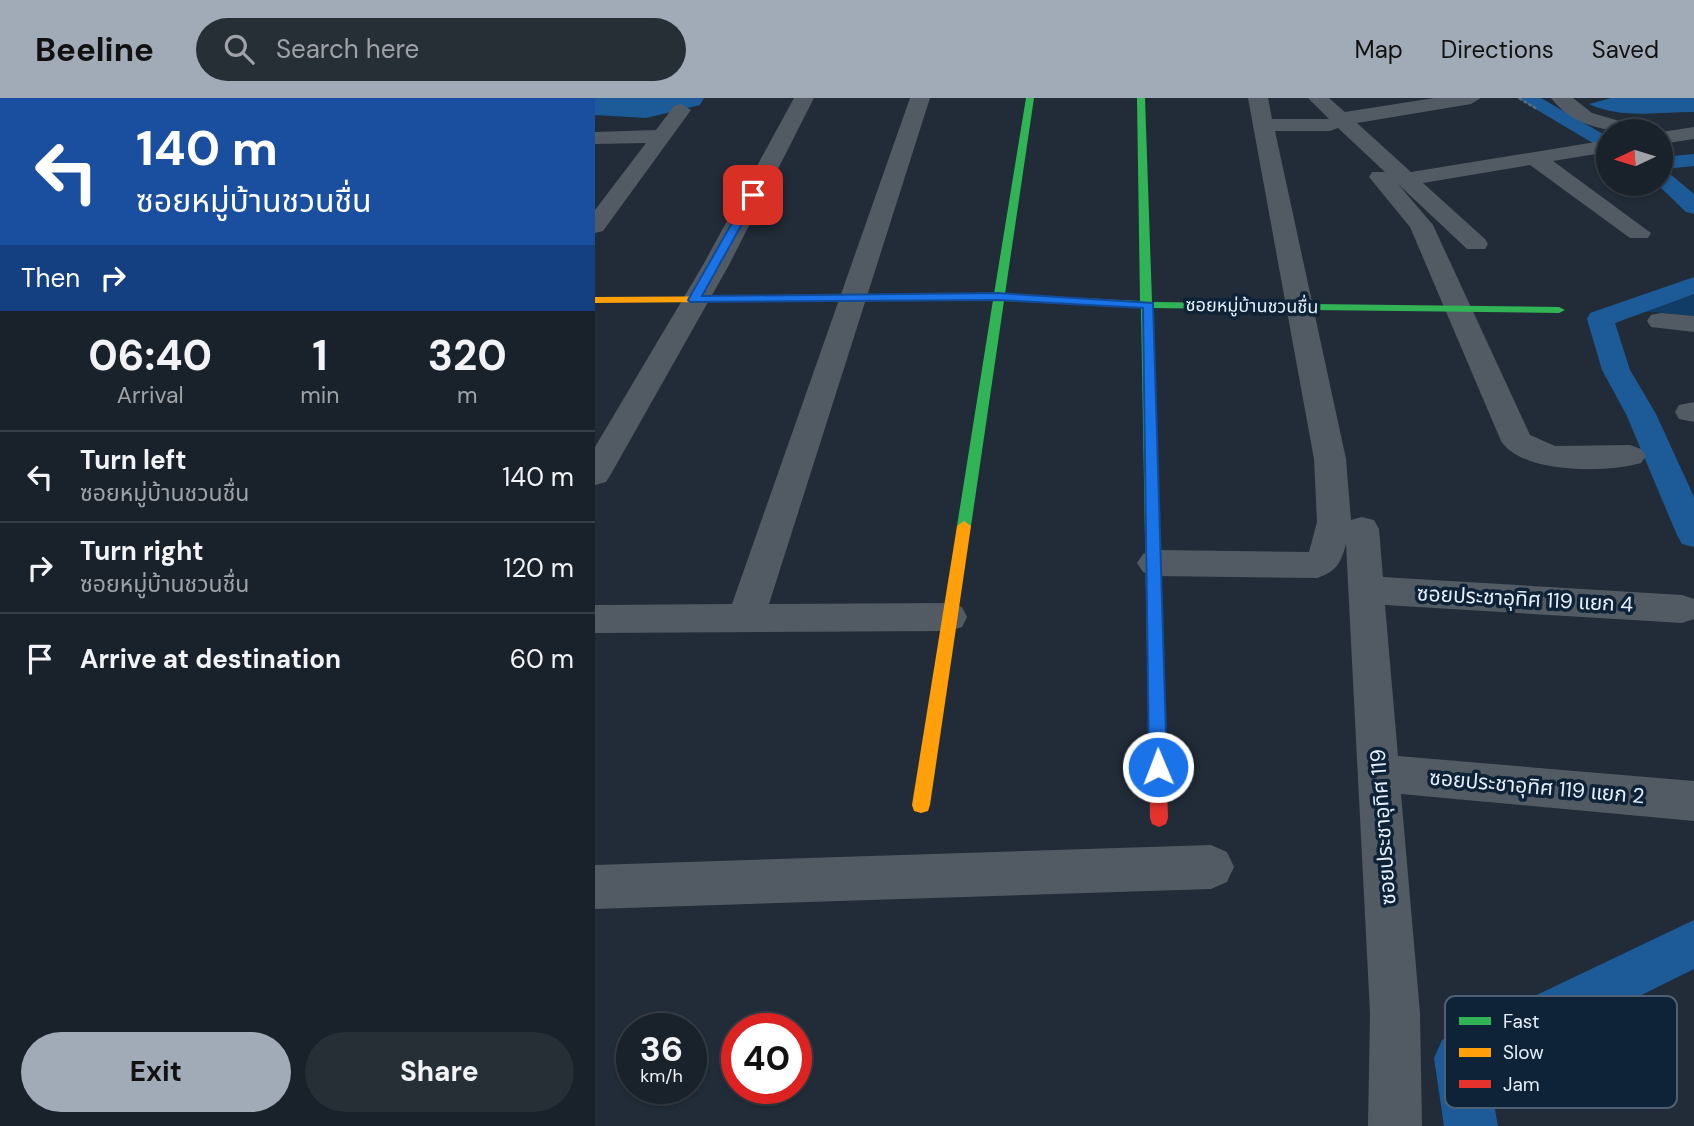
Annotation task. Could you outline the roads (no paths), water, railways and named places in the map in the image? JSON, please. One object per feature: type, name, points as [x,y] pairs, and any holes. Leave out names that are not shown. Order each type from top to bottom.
[{"type":"street","points":[[595,474],[804,98]]},
{"type":"street","points":[[745,620],[920,98]]},
{"type":"street","points":[[922,805],[1030,98]]},
{"type":"street","points":[[1141,98],[1149,305],[1159,818]]},
{"type":"street","points":[[1318,98],[1335,122],[1394,178],[1476,243]]},
{"type":"street","points":[[1155,563],[1308,567],[1317,565],[1325,558],[1334,522],[1330,459],[1261,111],[1335,122],[1471,98]]},
{"type":"street","points":[[1561,98],[1585,117],[1596,120]]},
{"type":"street","points":[[595,226],[681,110]]},
{"type":"street","points":[[1673,136],[1694,133]]},
{"type":"street","points":[[595,138],[661,136]]},
{"type":"street","points":[[1394,178],[1596,148]]},
{"type":"street","points":[[1534,158],[1640,233]]},
{"type":"street","points":[[1394,178],[1420,225],[1517,441],[1527,450],[1542,455],[1630,456]]},
{"type":"street","name":"ซอยหมู่บ้านชวนชื่น","points":[[595,300],[998,297],[1149,305],[1459,311],[1559,310]]},
{"type":"street","points":[[1661,321],[1694,324]]},
{"type":"street","name":"ซอยประชาอุทิศ 119","points":[[1362,529],[1395,1013],[1395,1126]]},
{"type":"street","name":"ซอยประชาอุทิศ 119 แยก 4","points":[[1368,590],[1682,609]]},
{"type":"street","points":[[595,619],[949,617]]},
{"type":"street","name":"ซอยประชาอุทิศ 119 แยก 2","points":[[1380,773],[1694,801]]},
{"type":"street","points":[[595,887],[1211,867]]},
{"type":"waterway","points":[[595,105],[646,108],[688,98]]},
{"type":"waterway","points":[[1527,98],[1596,139]]},
{"type":"waterway","points":[[1673,162],[1694,160]]},
{"type":"waterway","points":[[1673,187],[1694,207]]},
{"type":"waterway","points":[[1694,285],[1600,319],[1616,370],[1641,414],[1694,535]]},
{"type":"waterway","points":[[1587,996],[1694,944]]},
{"type":"waterway","points":[[1468,1108],[1471,1126]]}]
